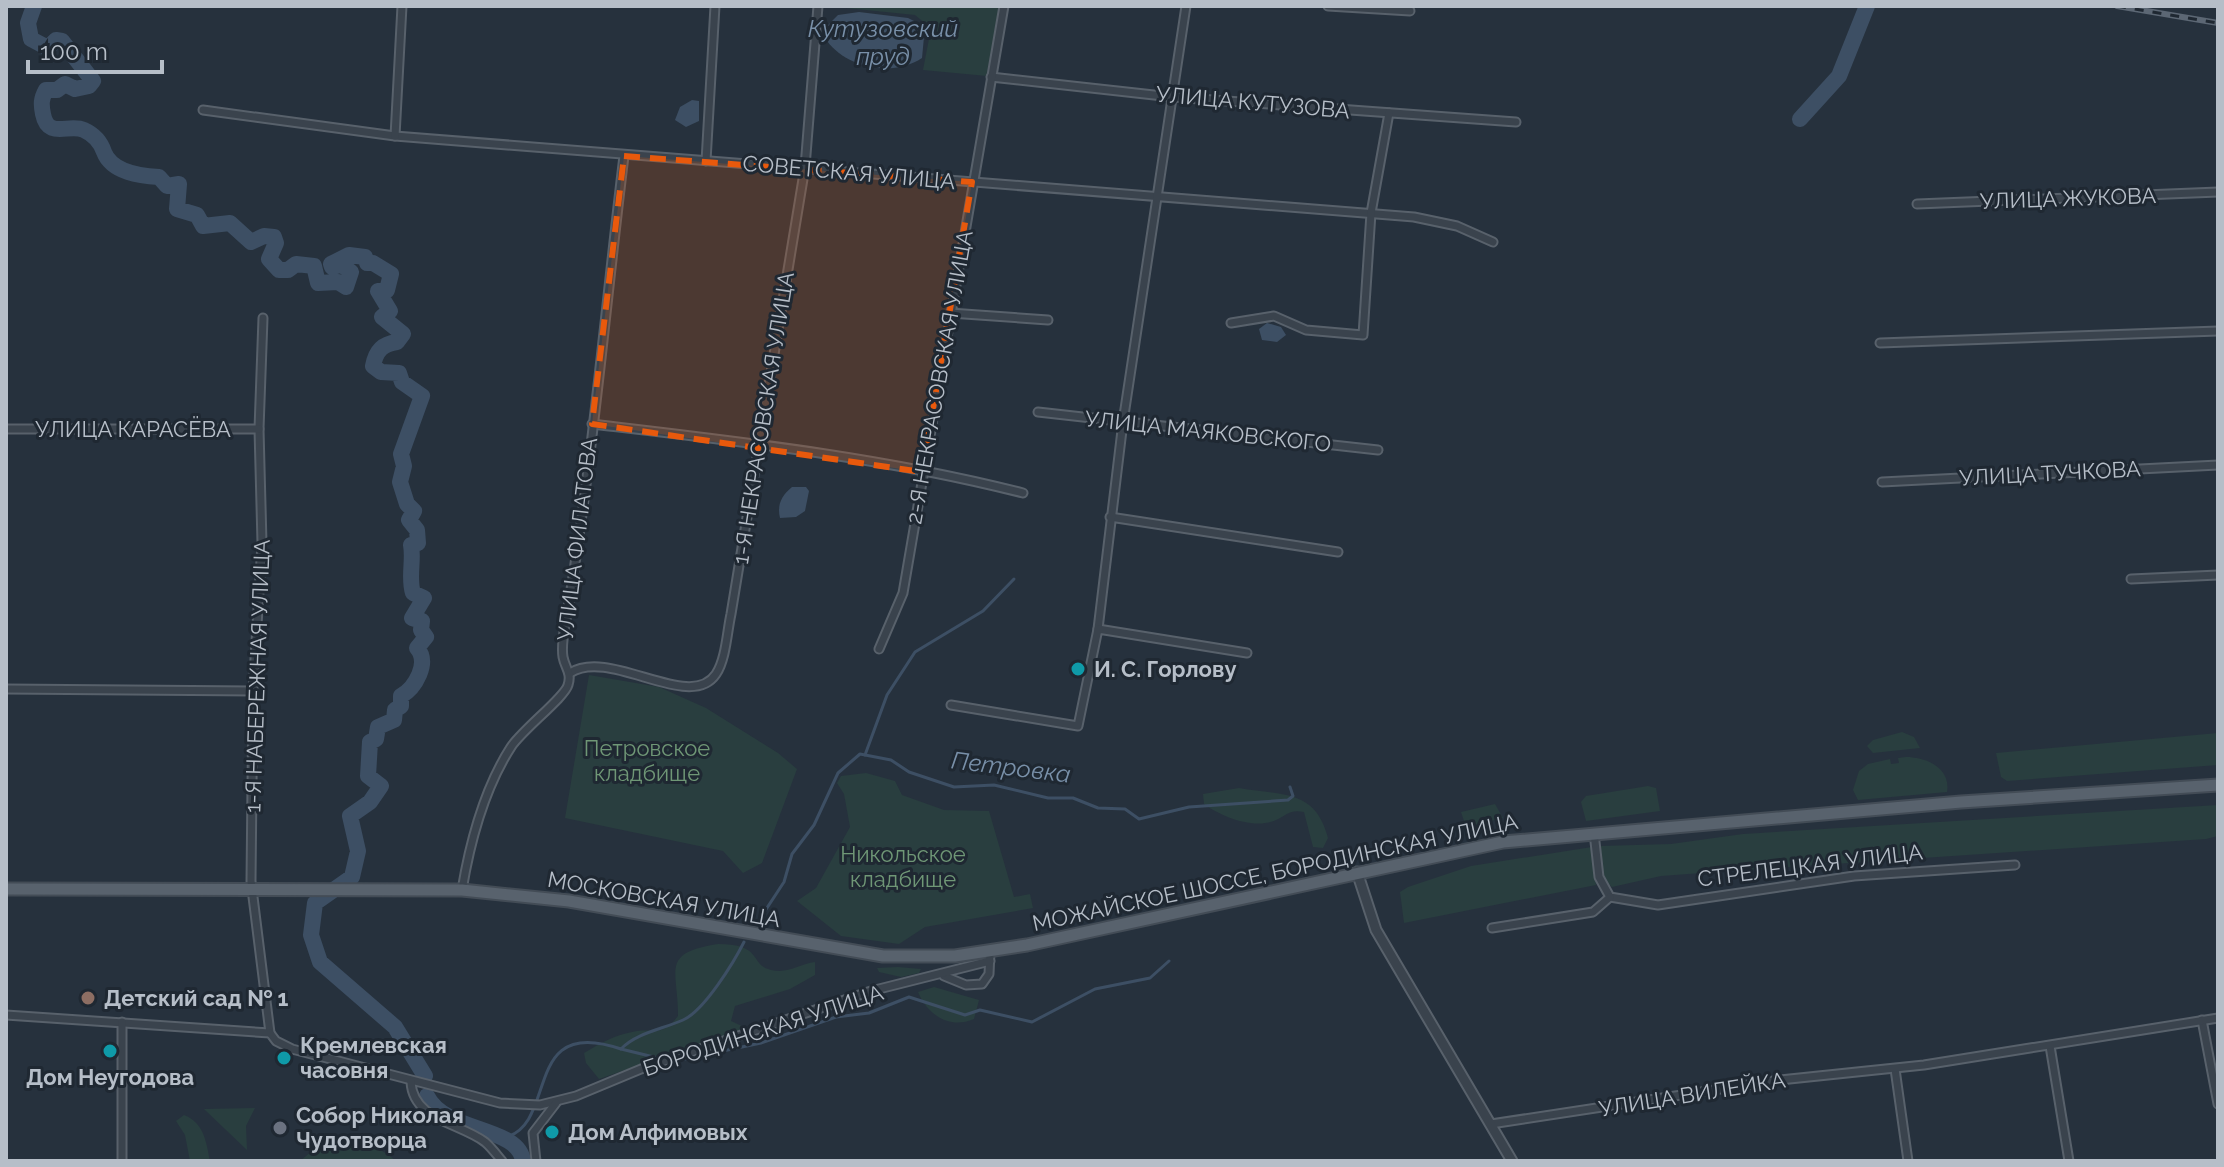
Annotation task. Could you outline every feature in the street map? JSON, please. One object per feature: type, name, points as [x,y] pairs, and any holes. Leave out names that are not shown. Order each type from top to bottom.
[{"type":"main road","name":"МОЖАЙСКОЕ ШОССЕ, БОРОДИНСКАЯ УЛИЦА","points":[[883,956],[990,957],[1492,844],[2002,799],[2218,785]]},
{"type":"main road","name":"МОСКОВСКАЯ УЛИЦА","points":[[251,887],[462,890],[598,905],[883,956]]},
{"type":"main road","points":[[6,889],[251,887]]},
{"type":"street","points":[[395,136],[402,6]]},
{"type":"street","points":[[706,161],[715,6]]},
{"type":"street","name":"1-Я НЕКРАСОВСКАЯ УЛИЦА","points":[[570,673],[584,667],[596,667],[648,676],[688,689],[710,681],[718,672],[731,614],[805,167],[818,6]]},
{"type":"street","name":"2-Я НЕКРАСОВСКАЯ УЛИЦА","points":[[879,649],[903,593],[1004,6]]},
{"type":"street","points":[[951,705],[1078,726],[1098,629],[1123,422],[1186,6]]},
{"type":"street","points":[[1328,6],[1410,11]]},
{"type":"street","name":"УЛИЦА КУТУЗОВА","points":[[991,77],[1172,97],[1516,122]]},
{"type":"street","name":"СОВЕТСКАЯ УЛИЦА","points":[[203,110],[395,136],[1371,213],[1457,226],[1493,242]]},
{"type":"street","points":[[1231,323],[1274,316],[1306,330],[1363,335],[1371,213],[1389,113]]},
{"type":"street","name":"УЛИЦА ФИЛАТОВА","points":[[462,890],[477,826],[500,768],[524,730],[565,693],[570,673],[563,656],[563,638],[624,156]]},
{"type":"street","name":"УЛИЦА ЖУКОВА","points":[[1917,204],[2218,192]]},
{"type":"street","points":[[950,313],[1048,320]]},
{"type":"street","name":"1-Я НАБЕРЕЖНАЯ УЛИЦА","points":[[263,318],[259,429],[262,543],[253,691],[251,887],[270,1033]]},
{"type":"street","points":[[1880,343],[2218,331]]},
{"type":"street","name":"УЛИЦА МАЯКОВСКОГО","points":[[1038,412],[1378,450]]},
{"type":"street","points":[[592,424],[757,443],[1023,493]]},
{"type":"street","name":"УЛИЦА КАРАСЁВА","points":[[6,429],[259,429]]},
{"type":"street","name":"УЛИЦА ТУЧКОВА","points":[[1882,482],[2218,465]]},
{"type":"street","points":[[1110,517],[1338,552]]},
{"type":"street","points":[[2131,579],[2218,575]]},
{"type":"street","points":[[1098,629],[1247,653]]},
{"type":"street","points":[[6,689],[253,691]]},
{"type":"street","points":[[1492,928],[1593,912],[1610,897],[1599,877],[1594,833]]},
{"type":"street","name":"СТРЕЛЕЦКАЯ УЛИЦА","points":[[1610,897],[1632,904],[1658,905],[1854,876],[2015,865]]},
{"type":"street","points":[[1357,872],[1376,930],[1512,1161]]},
{"type":"street","points":[[942,975],[966,985],[978,985],[987,979],[990,957]]},
{"type":"street","name":"БОРОДИНСКАЯ УЛИЦА","points":[[411,1082],[500,1103],[556,1103],[641,1069],[871,991],[942,975],[990,957]]},
{"type":"street","points":[[6,1015],[270,1033],[276,1041],[292,1049],[411,1082],[411,1094],[420,1108],[485,1142],[502,1161]]},
{"type":"street","points":[[2069,1161],[2050,1046],[2218,1018]]},
{"type":"street","points":[[2202,1020],[2218,1104]]},
{"type":"street","points":[[122,1022],[122,1161]]},
{"type":"street","name":"УЛИЦА ВИЛЕЙКА","points":[[1491,1124],[1780,1080],[1895,1069],[2050,1046]]},
{"type":"street","points":[[1895,1069],[1908,1161]]},
{"type":"street","points":[[536,1161],[533,1133],[556,1103]]},
{"type":"highlighted area","points":[[624,156],[972,182],[922,472],[592,424]]},
{"type":"green space","points":[[827,6],[999,6],[987,76],[923,70],[929,39],[926,24],[915,15]]},
{"type":"green space","name":"Петровское кладбище","points":[[589,675],[659,687],[706,708],[778,753],[797,769],[762,863],[743,873],[723,851],[565,818]]},
{"type":"green space","points":[[1902,732],[1914,737],[1920,748],[1873,753],[1867,746],[1873,740]]},
{"type":"green space","points":[[2218,733],[2218,765],[2007,781],[2001,777],[1996,753]]},
{"type":"green space","points":[[1898,758],[1928,761],[1941,770],[1947,792],[1858,800],[1853,790],[1859,771],[1868,764],[1890,759],[1891,764],[1899,763]]},
{"type":"green space","name":"Никольское кладбище","points":[[866,773],[895,781],[902,795],[944,810],[989,811],[1014,897],[1030,894],[1033,908],[925,927],[899,944],[841,936],[797,901],[816,888],[850,827],[844,794],[837,783],[841,776]]},
{"type":"green space","points":[[1648,786],[1656,788],[1660,811],[1586,821],[1581,802],[1586,796]]},
{"type":"green space","points":[[1239,788],[1283,794],[1306,803],[1322,822],[1328,838],[1323,848],[1313,847],[1304,812],[1292,812],[1258,824],[1229,817],[1204,804],[1203,794]]},
{"type":"green space","points":[[1495,804],[1503,818],[1466,827],[1461,812]]},
{"type":"green space","points":[[2218,805],[2218,836],[2206,839],[1661,876],[1612,887],[1604,880],[1600,846],[1671,844],[1743,834]]},
{"type":"green space","points":[[1592,847],[1596,885],[1404,923],[1400,892],[1408,887],[1471,866]]},
{"type":"green space","points":[[718,944],[743,947],[771,970],[788,970],[815,962],[815,975],[790,989],[735,1006],[731,1021],[744,1027],[738,1031],[599,1079],[586,1063],[584,1053],[619,1035],[666,1028],[678,1016],[675,975],[680,958],[687,952]]},
{"type":"green space","points":[[877,968],[921,969],[919,973],[901,977],[879,972]]},
{"type":"green space","points":[[934,987],[979,1000],[974,1019],[956,1023],[933,1013],[918,992]]},
{"type":"green space","points":[[255,1108],[246,1126],[247,1150],[204,1109]]},
{"type":"green space","points":[[184,1115],[200,1128],[210,1161],[190,1161],[185,1135],[176,1121]]},
{"type":"green space","points":[[329,1137],[364,1143],[396,1161],[300,1161]]},
{"type":"water","name":"Кутузовский пруд","points":[[859,12],[908,18],[920,24],[924,37],[922,58],[898,67],[872,67],[859,64],[836,51],[827,41],[828,25],[838,15]]},
{"type":"water","points":[[692,100],[699,101],[699,121],[686,127],[675,120],[680,107]]},
{"type":"water","points":[[1267,323],[1281,327],[1286,335],[1277,342],[1262,340],[1259,329]]},
{"type":"water","points":[[792,487],[806,487],[809,491],[805,511],[796,517],[780,518],[781,501]]},
{"type":"waterway","points":[[34,6],[28,23],[31,39],[48,48],[56,40],[62,41],[93,81],[89,86],[75,89],[65,84],[57,90],[46,90],[42,107],[49,126],[54,129],[84,130],[97,140],[108,159],[120,169],[159,177],[167,186],[179,184],[177,209],[197,215],[203,226],[230,223],[251,242],[264,236],[274,237],[276,243],[269,259],[279,270],[288,270],[296,264],[314,266],[318,283],[338,282],[346,287],[351,272],[342,265],[332,267],[331,264],[349,255],[365,257],[367,263],[373,263],[391,274],[387,290],[378,291],[390,311],[382,317],[403,334],[397,342],[381,349],[373,366],[381,372],[399,373],[402,382],[422,396],[401,454],[404,466],[400,482],[407,504],[414,511],[409,520],[417,530],[418,543],[411,545],[413,593],[424,598],[412,618],[422,621],[421,630],[426,637],[417,648],[422,661],[416,681],[401,696],[401,706],[395,710],[394,720],[378,727],[376,739],[370,742],[368,776],[381,786],[370,802],[350,816],[358,851],[352,877],[315,903],[311,935],[320,962],[395,1027],[425,1076]]},
{"type":"waterway","name":"Петровка","points":[[1800,119],[1839,76],[1867,6]]},
{"type":"waterway","points":[[865,755],[887,695],[915,652],[983,611],[1014,579]]},
{"type":"waterway","name":"Петровка","points":[[759,920],[784,882],[792,854],[814,825],[838,773],[860,754],[891,760],[909,772],[954,787],[994,785],[1048,798],[1073,798],[1098,808],[1125,809],[1139,819],[1189,807],[1288,800],[1293,796],[1290,787]]},
{"type":"waterway","name":"Петровка","points":[[507,1137],[522,1127],[532,1112],[555,1058],[569,1046],[590,1042],[621,1049],[642,1035],[683,1020],[709,997],[744,942]]},
{"type":"waterway","points":[[675,1061],[761,1043],[836,1017],[869,1013],[909,997],[965,1015],[980,1010],[1032,1022],[1095,989],[1150,978],[1169,961]]},
{"type":"waterway","points":[[621,1049],[662,1059]]},
{"type":"waterway","points":[[427,1096],[436,1108],[449,1117],[509,1141],[523,1161]]},
{"type":"railway","points":[[2117,6],[2218,23]]},
{"type":"place","name":"И. С. Горлову","points":[[1078,669]]},
{"type":"place","name":"Детский сад № 1","points":[[88,998]]},
{"type":"place","name":"Дом Неугодова","points":[[110,1051]]},
{"type":"place","name":"Кремлевская часовня","points":[[284,1058]]},
{"type":"place","name":"Собор Николая Чудотворца","points":[[280,1128]]},
{"type":"place","name":"Дом Алфимовых","points":[[552,1132]]}]
